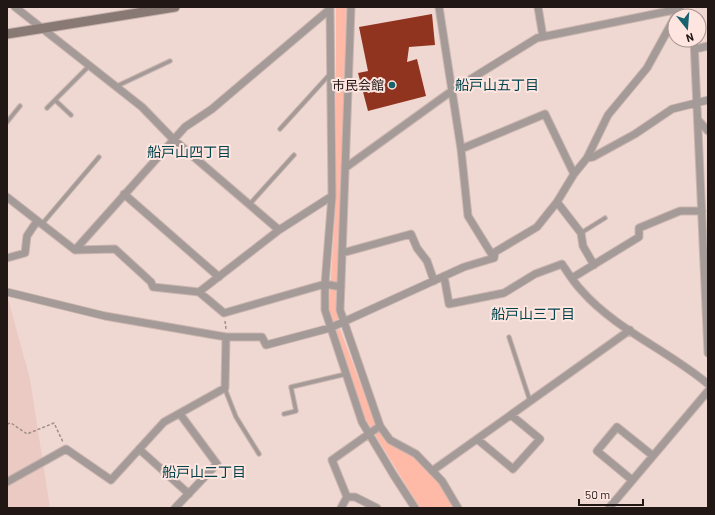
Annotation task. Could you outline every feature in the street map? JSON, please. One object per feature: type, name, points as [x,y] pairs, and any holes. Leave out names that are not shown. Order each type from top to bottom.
[{"type":"main road","points":[[7,34],[175,7]]},
{"type":"street","points":[[15,7],[142,107],[172,139],[279,230]]},
{"type":"street","points":[[351,7],[340,310],[380,426],[390,440],[416,454],[442,481],[458,508]]},
{"type":"street","points":[[439,7],[453,90],[468,216],[494,258]]},
{"type":"street","points":[[538,7],[543,37]]},
{"type":"street","points":[[330,8],[332,196],[325,284],[325,310],[362,422],[415,508]]},
{"type":"street","points":[[75,250],[172,139],[185,127],[212,109],[330,8]]},
{"type":"street","points":[[345,168],[453,90],[537,38],[667,14]]},
{"type":"street","points":[[494,258],[495,252],[538,227],[557,202],[574,174],[587,158],[608,115],[647,68],[667,33]]},
{"type":"street","points":[[708,46],[695,49],[708,353]]},
{"type":"street","points":[[587,158],[593,157],[635,134],[672,109],[708,100]]},
{"type":"street","points":[[461,148],[545,114],[574,174]]},
{"type":"street","points":[[699,121],[708,131]]},
{"type":"street","points":[[124,194],[219,277]]},
{"type":"street","points":[[199,292],[279,230],[332,196]]},
{"type":"street","points":[[7,197],[75,250],[115,249],[151,282],[153,287],[199,292],[224,313],[325,284],[341,287]]},
{"type":"street","points":[[557,202],[581,233],[583,246],[594,265]]},
{"type":"street","points":[[572,278],[639,237],[639,228],[680,211],[702,211]]},
{"type":"street","points":[[7,258],[25,253],[27,236],[40,223]]},
{"type":"street","points":[[342,253],[411,234],[417,248],[427,261],[434,281]]},
{"type":"street","points":[[7,292],[105,316],[226,337],[262,337],[266,346],[330,328],[464,267],[494,258]]},
{"type":"street","points":[[444,276],[449,304],[504,293],[535,274],[562,264],[572,278],[599,308],[630,330],[688,367],[708,384]]},
{"type":"street","points":[[432,471],[630,330]]},
{"type":"street","points":[[7,482],[66,449],[111,480],[164,422],[225,388],[226,337]]},
{"type":"street","points":[[609,508],[652,455],[708,391]]},
{"type":"street","points":[[175,508],[217,464],[180,414]]},
{"type":"street","points":[[478,439],[512,469],[540,439],[511,415]]},
{"type":"street","points":[[347,497],[332,460],[380,426]]},
{"type":"street","points":[[632,480],[597,451],[617,427],[652,455]]},
{"type":"street","points":[[139,450],[189,494]]},
{"type":"street","points":[[341,508],[347,497]]},
{"type":"street","points":[[347,497],[355,497],[377,508]]},
{"type":"lane","points":[[117,86],[170,61]]},
{"type":"lane","points":[[47,108],[90,65]]},
{"type":"lane","points":[[280,129],[331,73]]},
{"type":"lane","points":[[55,100],[71,115]]},
{"type":"lane","points":[[7,122],[20,106]]},
{"type":"lane","points":[[249,205],[294,155]]},
{"type":"lane","points":[[40,223],[99,157]]},
{"type":"lane","points":[[581,233],[605,218]]},
{"type":"lane","points":[[509,337],[530,401]]},
{"type":"lane","points":[[284,414],[296,411],[291,387],[346,374]]},
{"type":"lane","points":[[225,388],[236,418],[258,454]]},
{"type":"path","points":[[224,313],[226,337]]},
{"type":"path","points":[[7,424],[11,423],[27,434],[54,423],[66,449]]},
{"type":"shaded area","points":[[336,7],[347,7],[338,320],[335,325],[329,309],[336,198]]},
{"type":"shaded area","points":[[7,295],[30,379],[50,508],[7,508]]},
{"type":"shaded area","points":[[340,329],[377,428],[390,442],[416,457],[439,483],[453,508],[420,508],[366,420],[335,331]]},
{"type":"building","points":[[432,14],[435,45],[409,47],[407,62],[417,59],[426,96],[368,111],[358,73],[368,71],[359,27]]},
{"type":"place","name":"市民会館","points":[[392,85]]},
{"type":"district","name":"船戸山五丁目","points":[[497,85]]},
{"type":"district","name":"船戸山四丁目","points":[[189,152]]},
{"type":"district","name":"船戸山三丁目","points":[[533,314]]},
{"type":"district","name":"船戸山二丁目","points":[[204,472]]}]
